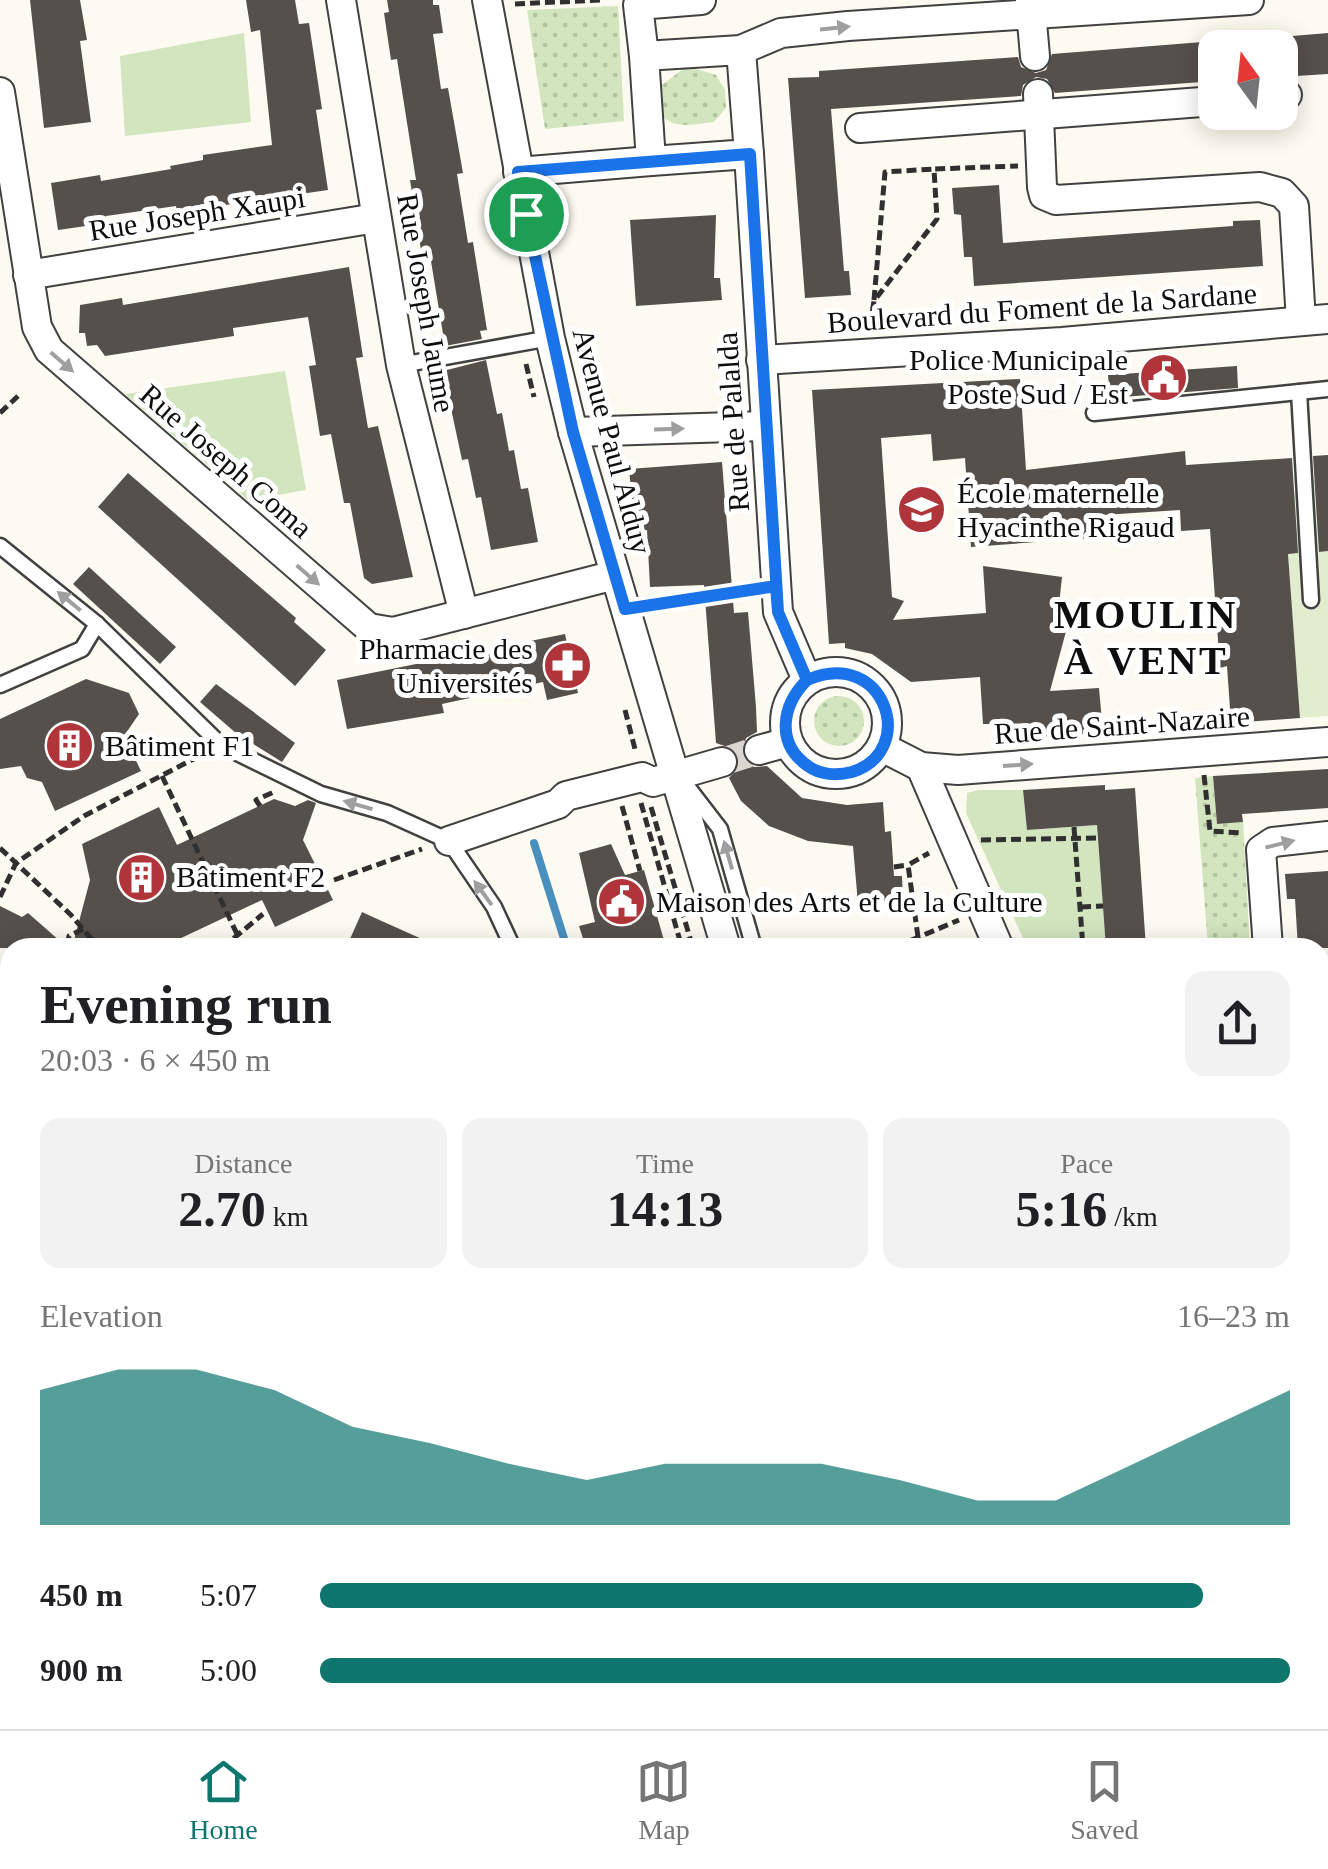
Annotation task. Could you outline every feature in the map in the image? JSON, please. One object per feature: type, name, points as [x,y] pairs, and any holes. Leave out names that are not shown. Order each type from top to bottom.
[{"type":"street","name":"Rue Joseph Jaume","points":[[341,0],[401,365],[464,614]]},
{"type":"street","points":[[650,161],[637,2],[700,0]]},
{"type":"street","points":[[644,56],[741,50],[798,32],[1030,8],[1249,0]]},
{"type":"street","name":"Avenue Paul Alduy","points":[[501,2],[518,172],[550,338],[573,432],[625,609],[648,788],[721,938]]},
{"type":"street","points":[[1030,8],[1035,56]]},
{"type":"street","name":"Rue de Palalda","points":[[741,50],[778,612],[807,680]]},
{"type":"street","name":"Rue Joseph Coma","points":[[0,92],[37,327],[49,350],[370,628],[393,632],[615,575]]},
{"type":"street","points":[[860,128],[1039,104],[1198,101]]},
{"type":"street","points":[[1039,104],[1044,195],[1056,200],[1260,187],[1282,193],[1294,206],[1314,320]]},
{"type":"street","points":[[518,172],[750,154]]},
{"type":"street","name":"Rue Joseph Xaupi","points":[[28,274],[376,218]]},
{"type":"street","name":"Boulevard du Foment de la Sardane","points":[[761,360],[1314,320]]},
{"type":"street","points":[[573,432],[765,426]]},
{"type":"street","points":[[840,672],[871,684],[887,714],[882,747],[858,770],[842,774],[810,767],[788,742],[787,708],[807,680],[840,672]]},
{"type":"street","points":[[759,750],[788,742]]},
{"type":"street","name":"Rue de Saint-Nazaire","points":[[921,767],[958,770],[1328,742]]},
{"type":"street","points":[[882,747],[921,767],[995,938]]},
{"type":"street","points":[[448,841],[558,804],[566,796],[642,777],[648,788],[722,762]]},
{"type":"street","points":[[1267,938],[1261,850],[1273,842],[1328,836]]},
{"type":"lane","points":[[401,365],[550,338]]},
{"type":"lane","points":[[1094,412],[1328,389]]},
{"type":"lane","points":[[1299,392],[1312,600]]},
{"type":"lane","points":[[0,546],[97,624],[220,745],[321,794],[387,813],[448,841],[494,908],[508,938]]},
{"type":"lane","points":[[0,684],[82,649],[97,624]]},
{"type":"lane","points":[[648,788],[720,829],[751,938]]},
{"type":"path","points":[[501,2],[600,0]]},
{"type":"path","points":[[866,354],[885,172],[1041,165]]},
{"type":"path","points":[[874,301],[937,220],[934,169]]},
{"type":"path","points":[[0,413],[18,396]]},
{"type":"path","points":[[625,609],[776,586]]},
{"type":"path","points":[[0,898],[16,863],[84,816],[220,745]]},
{"type":"path","points":[[1202,752],[1210,831],[1244,833],[1261,850]]},
{"type":"path","points":[[162,776],[237,934]]},
{"type":"path","points":[[648,788],[650,836],[679,938]]},
{"type":"path","points":[[640,871],[648,788]]},
{"type":"path","points":[[1074,827],[1082,938]]},
{"type":"path","points":[[650,836],[659,834]]},
{"type":"path","points":[[894,866],[908,865],[950,840],[1098,838]]},
{"type":"path","points":[[334,880],[448,841]]},
{"type":"path","points":[[0,848],[91,938]]},
{"type":"path","points":[[908,865],[918,938],[982,910]]},
{"type":"path","points":[[1080,907],[1103,906]]},
{"type":"path","points":[[233,938],[263,914]]},
{"type":"path","points":[[69,938],[83,929]]},
{"type":"green space","points":[[618,6],[624,121],[545,129],[527,10]]},
{"type":"green space","points":[[244,33],[251,122],[125,136],[120,56]]},
{"type":"green space","points":[[687,66],[716,75],[725,90],[726,108],[714,122],[677,124],[659,112],[662,85]]},
{"type":"green space","points":[[285,371],[306,490],[248,500],[125,394]]},
{"type":"green space","points":[[1315,480],[1320,552],[1328,551],[1328,716],[1300,718],[1284,499]]},
{"type":"green space","points":[[839,696],[857,703],[864,721],[857,739],[839,746],[821,739],[814,721],[821,703]]},
{"type":"green space","points":[[1213,776],[1217,824],[1243,822],[1249,938],[1207,938],[1195,778]]},
{"type":"green space","points":[[1023,790],[1027,830],[1097,825],[1105,938],[1023,938],[966,813],[967,793]]},
{"type":"building","points":[[30,0],[80,0],[87,40],[80,41],[91,122],[44,128]]},
{"type":"building","points":[[246,0],[295,0],[299,24],[309,23],[322,109],[316,110],[328,190],[177,212],[176,206],[106,216],[107,223],[58,230],[51,183],[100,175],[101,181],[171,169],[170,166],[203,160],[203,155],[272,145],[260,30],[251,32]]},
{"type":"building","points":[[387,0],[433,0],[433,5],[439,5],[443,33],[433,34],[441,89],[448,88],[463,173],[457,174],[487,330],[480,331],[482,339],[445,346],[429,249],[421,250],[410,180],[416,180],[397,59],[391,60],[384,13],[389,12]]},
{"type":"building","points":[[1328,33],[1328,74],[1298,76],[1298,36]]},
{"type":"building","points":[[1198,42],[1198,82],[1055,93],[1047,79],[1036,77],[1023,85],[1021,96],[831,109],[844,271],[849,271],[851,295],[805,298],[788,78],[819,77],[819,71],[1018,57],[1021,67],[1036,73],[1046,70],[1052,54]]},
{"type":"building","points":[[999,185],[1003,243],[1233,226],[1233,221],[1260,220],[1263,266],[974,286],[972,257],[964,257],[961,215],[954,214],[952,188]]},
{"type":"building","points":[[716,215],[714,278],[720,278],[722,300],[636,306],[630,220]]},
{"type":"building","points":[[349,267],[363,357],[356,358],[368,428],[378,426],[413,577],[372,584],[364,578],[350,503],[344,503],[331,434],[320,436],[309,366],[316,365],[308,317],[233,328],[234,336],[105,356],[97,345],[87,346],[85,333],[79,333],[80,305],[122,298],[123,305]]},
{"type":"building","points":[[486,360],[497,414],[502,413],[509,451],[514,450],[521,489],[528,488],[538,542],[491,550],[481,497],[476,498],[468,459],[462,460],[443,371]]},
{"type":"building","points":[[1237,366],[1238,388],[1110,398],[1108,375]]},
{"type":"building","points":[[1020,379],[1026,470],[1185,451],[1186,465],[1292,458],[1298,553],[1288,554],[1300,718],[1231,723],[1227,666],[1220,668],[1210,529],[1181,531],[1180,510],[1088,516],[1090,538],[971,547],[965,458],[933,461],[931,434],[881,438],[892,597],[904,601],[893,620],[986,613],[983,566],[1062,577],[1059,605],[1072,609],[1050,691],[1099,688],[1103,732],[1023,738],[1018,724],[983,724],[980,677],[911,682],[872,654],[845,648],[845,643],[829,644],[812,390]]},
{"type":"building","points":[[1328,455],[1328,551],[1319,552],[1313,456]]},
{"type":"building","points":[[722,462],[734,613],[748,612],[756,707],[757,732],[746,738],[742,756],[754,767],[767,766],[802,798],[847,805],[883,802],[885,832],[891,831],[894,876],[902,876],[903,900],[858,904],[853,846],[808,841],[769,826],[741,801],[729,778],[739,767],[739,758],[733,749],[716,743],[704,585],[650,587],[647,530],[635,531],[629,469]]},
{"type":"building","points":[[128,473],[296,618],[294,622],[326,650],[295,686],[98,507]]},
{"type":"building","points":[[89,567],[176,647],[160,664],[73,584]]},
{"type":"building","points":[[565,634],[578,693],[547,700],[543,682],[442,704],[444,713],[347,729],[337,680]]},
{"type":"building","name":"Bâtiment F1","points":[[86,679],[129,693],[139,714],[124,736],[141,771],[55,811],[42,782],[27,778],[21,766],[0,769],[0,719]]},
{"type":"building","points":[[216,684],[295,743],[282,762],[237,734],[200,702]]},
{"type":"building","points":[[1328,769],[1328,808],[1242,814],[1243,822],[1217,824],[1213,776]]},
{"type":"building","points":[[1105,785],[1105,790],[1135,788],[1145,938],[1105,938],[1097,825],[1027,830],[1023,790]]},
{"type":"building","points":[[274,799],[295,806],[308,800],[316,803],[303,840],[333,900],[275,927],[262,900],[181,938],[75,938],[90,880],[82,844],[159,807],[177,845]]},
{"type":"building","name":"Maison des Arts et de la Culture","points":[[611,844],[625,875],[644,870],[663,938],[583,938],[579,926],[595,922],[579,853]]},
{"type":"building","points":[[1328,871],[1328,938],[1297,938],[1295,899],[1287,899],[1285,874]]},
{"type":"building","points":[[0,906],[22,917],[28,913],[57,938],[0,938]]},
{"type":"building","points":[[362,912],[420,938],[350,938]]},
{"type":"waterway","points":[[534,843],[564,938]]},
{"type":"tunnel","points":[[722,762],[759,750]]},
{"type":"place","name":"Police Municipale Poste Sud / Est","points":[[1163,377]]},
{"type":"place","name":"École maternelle Hyacinthe Rigaud","points":[[922,510]]},
{"type":"place","name":"Pharmacie des Universités","points":[[568,666]]},
{"type":"place","name":"Bâtiment F1","points":[[70,746]]},
{"type":"place","name":"Bâtiment F2","points":[[141,877]]},
{"type":"place","name":"Maison des Arts et de la Culture","points":[[621,902]]},
{"type":"district","name":"MOULIN À VENT","points":[[1146,637]]},
{"type":"route","points":[[526,214],[518,172],[750,154],[778,612],[807,680],[794,693],[784,725],[788,742],[810,767],[825,774],[858,770],[882,747],[888,731],[882,698],[871,684],[856,675],[840,672],[807,680],[778,612],[776,586],[625,609],[573,432],[526,214]]}]
